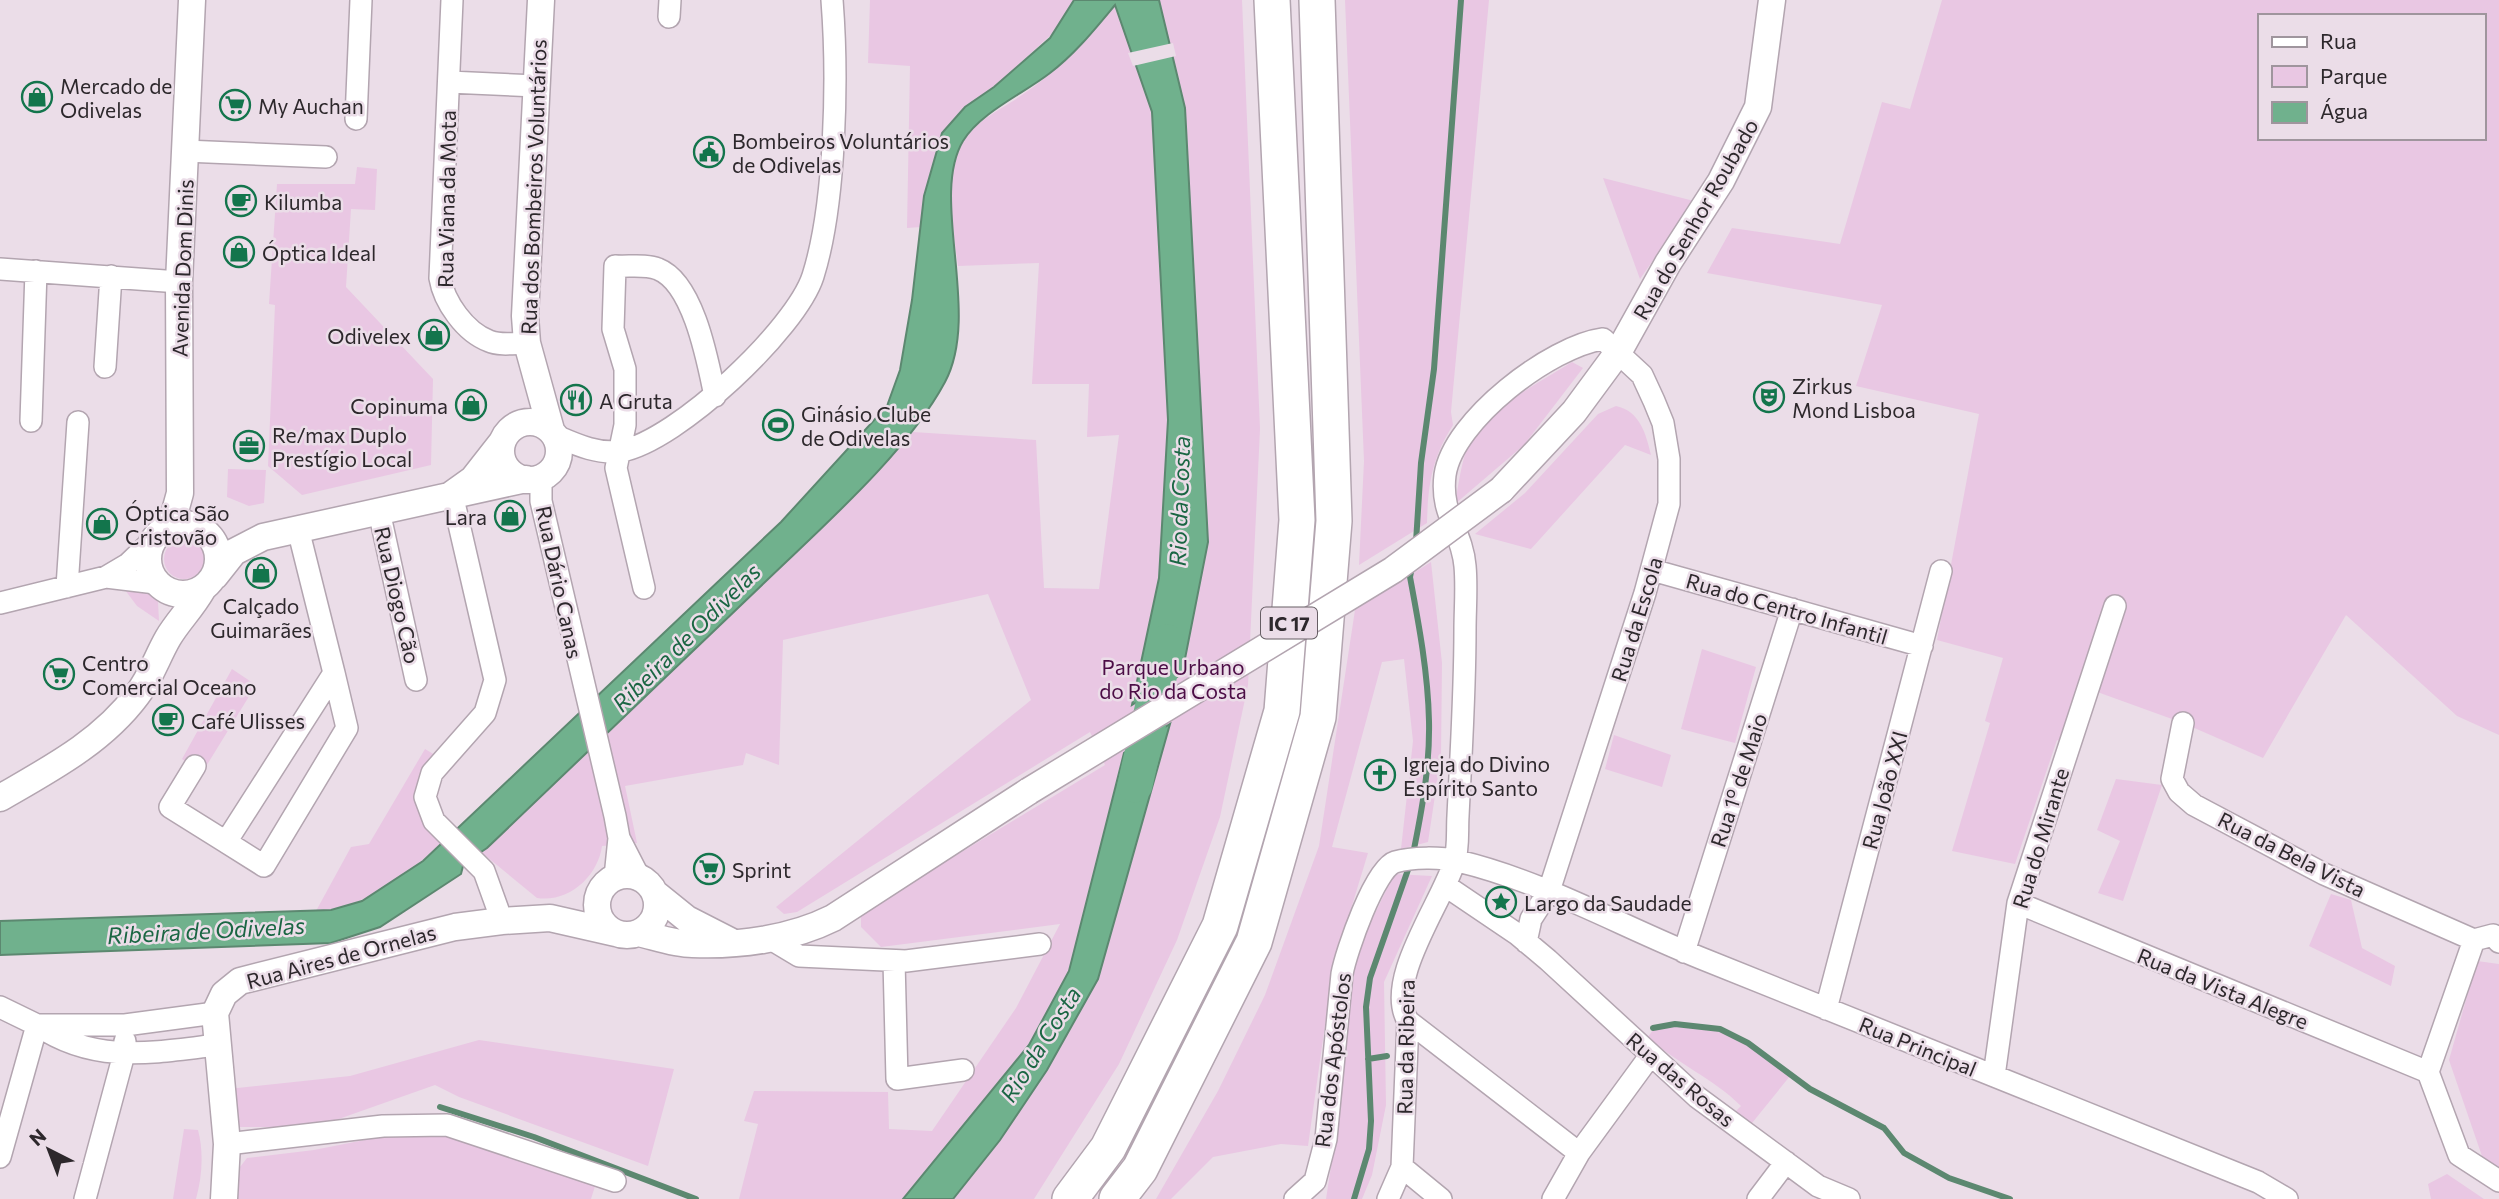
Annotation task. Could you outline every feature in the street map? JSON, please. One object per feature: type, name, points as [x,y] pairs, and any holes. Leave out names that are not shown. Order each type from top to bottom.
[{"type":"highway","name":"IC 17","points":[[1070,1199],[1108,1148],[1220,926],[1282,711],[1297,520],[1272,0]]},
{"type":"highway","name":"IC 17","points":[[1117,1199],[1140,1169],[1254,942],[1318,717],[1334,521],[1317,0]]},
{"type":"street","name":"Avenida Dom Dinis","points":[[158,536],[174,515],[180,493],[179,282],[192,0]]},
{"type":"street","points":[[356,118],[361,0]]},
{"type":"street","name":"Rua Viana da Mota","points":[[453,0],[440,278],[443,297],[474,333],[491,342],[527,343]]},
{"type":"street","name":"Rua dos Bombeiros Voluntários","points":[[541,0],[525,316],[527,343],[534,373],[553,433]]},
{"type":"street","points":[[453,494],[472,479],[512,428],[527,422],[536,422],[580,447],[620,451],[673,429],[715,396],[798,307],[812,278],[826,208],[834,78],[832,0]]},
{"type":"street","name":"Rua do Senhor Roubado","points":[[550,918],[690,944],[769,939],[805,932],[833,918],[1029,791],[1392,570],[1501,490],[1574,412],[1619,351],[1668,264],[1721,181],[1758,107],[1772,0]]},
{"type":"street","name":"Rua Viana da Mota","points":[[449,82],[536,86]]},
{"type":"street","points":[[185,150],[326,157]]},
{"type":"street","points":[[644,588],[616,468],[625,425],[625,369],[613,330],[615,266],[656,268],[668,274],[677,285],[702,336],[715,396]]},
{"type":"street","points":[[0,269],[179,282]]},
{"type":"street","points":[[31,421],[36,271]]},
{"type":"street","points":[[105,367],[111,276]]},
{"type":"street","name":"Rua da Ribeira","points":[[1388,1199],[1402,1167],[1408,1021],[1402,1012],[1404,975],[1446,886],[1455,860],[1465,685],[1465,568],[1461,543],[1445,510],[1446,472],[1458,439],[1488,405],[1561,351],[1582,342],[1603,339],[1619,351]]},
{"type":"street","name":"Rua da Escola","points":[[1526,942],[1531,919],[1549,891],[1652,570],[1669,504],[1669,459],[1663,423],[1646,384],[1619,351]]},
{"type":"street","points":[[533,479],[511,473],[506,467],[504,438],[527,401],[534,373]]},
{"type":"street","points":[[66,587],[78,422]]},
{"type":"street","points":[[0,798],[67,759],[113,723],[145,683],[169,636],[182,623],[208,583],[234,552],[263,537],[453,494],[533,479],[550,471],[559,457],[553,433]]},
{"type":"street","name":"Rua Dário Canas","points":[[533,479],[541,501],[599,750],[627,885]]},
{"type":"street","points":[[453,494],[495,680],[485,713],[432,773],[426,786],[427,810],[448,836],[484,871],[502,921]]},
{"type":"street","name":"Rua Diogo Cão","points":[[379,511],[416,680]]},
{"type":"street","points":[[0,603],[106,577],[128,564],[172,526],[194,526],[231,536],[263,537]]},
{"type":"street","points":[[106,577],[160,586],[183,595],[208,583],[219,557],[211,537],[194,526]]},
{"type":"street","points":[[195,766],[170,807],[264,866],[348,728],[298,529]]},
{"type":"street","points":[[158,536],[148,563],[160,586],[170,617],[169,636]]},
{"type":"street","name":"Rua do Centro Infantil","points":[[1652,570],[1922,646]]},
{"type":"street","name":"Rua João XXI","points":[[1826,1009],[1941,571]]},
{"type":"street","name":"Rua do Mirante","points":[[1994,1076],[2018,903],[2115,606]]},
{"type":"street","name":"Rua 1º de Maio","points":[[1684,952],[1792,609]]},
{"type":"street","points":[[226,842],[334,673]]},
{"type":"street","name":"Rua da Bela Vista","points":[[2183,723],[2172,779],[2179,792],[2194,805],[2324,874],[2474,940],[2493,935],[2499,942]]},
{"type":"street","name":"Rua dos Apóstolos","points":[[1296,1199],[1315,1181],[1326,1139],[1344,962],[1380,873],[1393,862],[1455,860],[1549,891]]},
{"type":"street","points":[[550,918],[627,885]]},
{"type":"street","points":[[627,885],[655,917],[628,933],[606,927],[599,918],[596,906],[627,885]]},
{"type":"street","points":[[627,885],[731,942]]},
{"type":"street","points":[[1446,886],[1526,942]]},
{"type":"street","name":"Rua Principal","points":[[1549,891],[1684,952],[2258,1182],[2287,1199]]},
{"type":"street","name":"Rua da Vista Alegre","points":[[2018,903],[2428,1072]]},
{"type":"street","name":"Rua Aires de Ornelas","points":[[215,1013],[224,993],[240,981],[455,927],[550,918]]},
{"type":"street","points":[[769,939],[799,956],[894,961],[1040,944]]},
{"type":"street","points":[[2474,940],[2428,1072],[2459,1155],[2499,1181]]},
{"type":"street","name":"Rua das Rosas","points":[[1526,942],[1697,1097],[1818,1186],[1849,1199]]},
{"type":"street","points":[[894,961],[898,1079],[963,1070]]},
{"type":"street","points":[[0,1007],[73,1045],[124,1054],[216,1045]]},
{"type":"street","points":[[37,1025],[125,1025],[215,1013],[227,1144],[224,1199]]},
{"type":"street","points":[[1408,1021],[1579,1153]]},
{"type":"street","points":[[0,1157],[37,1025]]},
{"type":"street","points":[[85,1199],[124,1054],[125,1025]]},
{"type":"street","points":[[1553,1199],[1579,1153],[1650,1056]]},
{"type":"street","points":[[227,1144],[354,1132],[383,1126],[447,1125],[615,1181]]},
{"type":"street","points":[[1758,1199],[1786,1162]]},
{"type":"street","points":[[1402,1167],[1441,1199]]},
{"type":"green space","name":"Parque Urbano do Rio da Costa","points":[[870,0],[1242,0],[1260,429],[1248,685],[1220,817],[1177,940],[1119,1064],[1034,1199],[739,1199],[758,1124],[744,1121],[754,1091],[888,1092],[889,1129],[932,1131],[1016,1008],[1060,924],[881,947],[861,927],[861,913],[1105,765],[1090,732],[797,912],[784,914],[776,907],[1031,700],[988,594],[783,640],[779,765],[746,753],[743,765],[625,786],[637,843],[602,846],[595,867],[571,892],[537,898],[481,852],[807,542],[913,432],[1036,440],[1044,588],[1099,589],[1119,435],[1087,437],[1089,384],[1032,384],[1039,263],[958,266],[951,204],[956,158],[967,136],[980,123],[1032,88],[1070,56],[1054,32],[994,87],[965,107],[924,196],[921,227],[907,228],[910,66],[868,63]]},
{"type":"green space","points":[[1345,0],[1489,0],[1451,412],[1453,425],[1432,472],[1427,523],[1359,565],[1364,461]]},
{"type":"green space","points":[[1942,0],[2499,0],[2499,735],[2457,716],[2346,615],[2263,758],[2183,723],[2078,685],[2065,742],[2057,740],[2015,864],[1952,851],[1990,723],[1985,721],[2003,658],[1937,640],[1979,414],[1856,386],[1882,305],[1707,273],[1732,228],[1840,244],[1882,102],[1910,109]]},
{"type":"green space","points":[[357,167],[377,169],[375,210],[351,209],[346,287],[433,379],[431,465],[302,495],[268,466],[275,305],[269,304],[277,184],[355,184]]},
{"type":"green space","points":[[1603,178],[1694,201],[1640,279]]},
{"type":"green space","points":[[1572,362],[1583,368],[1524,445],[1455,504],[1466,452],[1479,426],[1518,396]]},
{"type":"green space","points":[[1616,406],[1631,413],[1641,424],[1651,455],[1625,445],[1531,549],[1475,534],[1525,493],[1598,414]]},
{"type":"green space","points":[[228,469],[266,470],[264,503],[249,506],[227,497]]},
{"type":"green space","points":[[184,539],[192,540],[198,545],[203,551],[203,567],[198,573],[192,578],[184,579],[176,578],[170,573],[165,567],[164,559],[165,551],[170,545],[176,540]]},
{"type":"green space","points":[[1431,562],[1442,663],[1441,756],[1428,842],[1401,849],[1413,741],[1404,659],[1382,662],[1332,847],[1368,853],[1333,968],[1308,1146],[1281,1144],[1213,1157],[1171,1199],[1156,1199],[1218,1091],[1265,995],[1319,846],[1355,610]]},
{"type":"green space","points":[[122,586],[151,593],[158,602],[159,621],[137,606]]},
{"type":"green space","points":[[1702,649],[1756,667],[1735,743],[1681,729]]},
{"type":"green space","points":[[232,669],[256,685],[202,773],[182,759]]},
{"type":"green space","points":[[1614,735],[1671,755],[1662,787],[1605,769]]},
{"type":"green space","points":[[425,749],[435,755],[419,780],[416,800],[424,820],[442,842],[415,867],[369,897],[334,909],[316,911],[351,847],[369,844]]},
{"type":"green space","points":[[2116,779],[2162,785],[2123,901],[2098,893],[2120,841],[2097,830]]},
{"type":"green space","points":[[1394,874],[1432,876],[1384,982],[1386,1105],[1372,1175],[1362,1199],[1326,1199],[1341,1102],[1349,967]]},
{"type":"green space","points":[[2331,894],[2351,900],[2362,948],[2395,966],[2391,986],[2309,946]]},
{"type":"green space","points":[[2477,961],[2499,964],[2499,1170],[2484,1162],[2449,1060]]},
{"type":"green space","points":[[1675,1024],[1712,1028],[1725,1033],[1749,1046],[1790,1076],[1748,1128],[1734,1113],[1741,1106],[1648,1037],[1655,1027]]},
{"type":"green space","points":[[479,1040],[674,1069],[648,1166],[459,1097],[435,1085],[316,1127],[239,1127],[228,1089],[350,1076]]},
{"type":"green space","points":[[184,1129],[198,1130],[200,1139],[202,1165],[196,1199],[173,1199]]},
{"type":"green space","points":[[420,1129],[451,1131],[596,1183],[591,1199],[235,1199],[240,1167],[247,1158],[314,1150]]},
{"type":"green space","points":[[2447,1174],[2484,1199],[2431,1199],[2428,1184]]},
{"type":"water","name":"Ribeira de Odivelas","points":[[1074,0],[1159,0],[1185,108],[1208,542],[1182,674],[1132,705],[1159,578],[1168,420],[1152,112],[1115,5],[1059,66],[991,112],[963,141],[954,165],[951,193],[959,323],[955,354],[945,382],[929,409],[862,488],[487,848],[475,852],[464,862],[461,874],[380,927],[331,943],[0,955],[0,921],[331,910],[362,901],[423,861],[781,522],[887,406],[900,370],[912,300],[924,196],[942,133],[965,107],[994,87],[1050,38]]},
{"type":"water","points":[[1170,724],[1098,979],[1047,1070],[1000,1140],[953,1199],[903,1199],[1029,1045],[1069,971],[1124,753]]},
{"type":"pier","points":[[1173,43],[1176,56],[1133,66],[1128,53]]},
{"type":"waterway","points":[[1416,542],[1421,463],[1434,369],[1461,0]]},
{"type":"waterway","points":[[1412,567],[1410,577],[1425,667],[1429,721],[1427,771],[1413,854]]},
{"type":"waterway","name":"Rio da Costa","points":[[1135,785],[1167,642]]},
{"type":"waterway","points":[[1354,1199],[1369,1149],[1371,1121],[1366,1007],[1370,978],[1410,864]]},
{"type":"waterway","points":[[1653,1028],[1675,1024],[1720,1029],[1748,1043],[1810,1089],[1884,1128],[1904,1153],[1949,1178],[2010,1199]]},
{"type":"waterway","points":[[1368,1059],[1387,1056]]},
{"type":"waterway","points":[[440,1107],[534,1137],[696,1199]]},
{"type":"place","name":"Mercado de Odivelas","points":[[37,97]]},
{"type":"place","name":"My Auchan","points":[[235,105]]},
{"type":"place","name":"Bombeiros Voluntários de Odivelas","points":[[709,152]]},
{"type":"place","name":"Kilumba","points":[[241,201]]},
{"type":"place","name":"Óptica Ideal","points":[[239,252]]},
{"type":"place","name":"Odivelex","points":[[434,335]]},
{"type":"place","name":"Zirkus Mond Lisboa","points":[[1769,397]]},
{"type":"place","name":"A Gruta","points":[[576,400]]},
{"type":"place","name":"Copinuma","points":[[471,405]]},
{"type":"place","name":"Ginásio Clube de Odivelas","points":[[778,425]]},
{"type":"place","name":"Re/max Duplo Prestígio Local","points":[[249,446]]},
{"type":"place","name":"Lara","points":[[510,516]]},
{"type":"place","name":"Óptica São Cristovão","points":[[102,524]]},
{"type":"place","name":"Calçado Guimarães","points":[[261,573]]},
{"type":"place","name":"Centro Comercial Oceano","points":[[59,674]]},
{"type":"place","name":"Café Ulisses","points":[[168,720]]},
{"type":"place","name":"Igreja do Divino Espírito Santo","points":[[1380,775]]},
{"type":"place","name":"Sprint","points":[[709,869]]},
{"type":"place","name":"Largo da Saudade","points":[[1501,902]]}]
